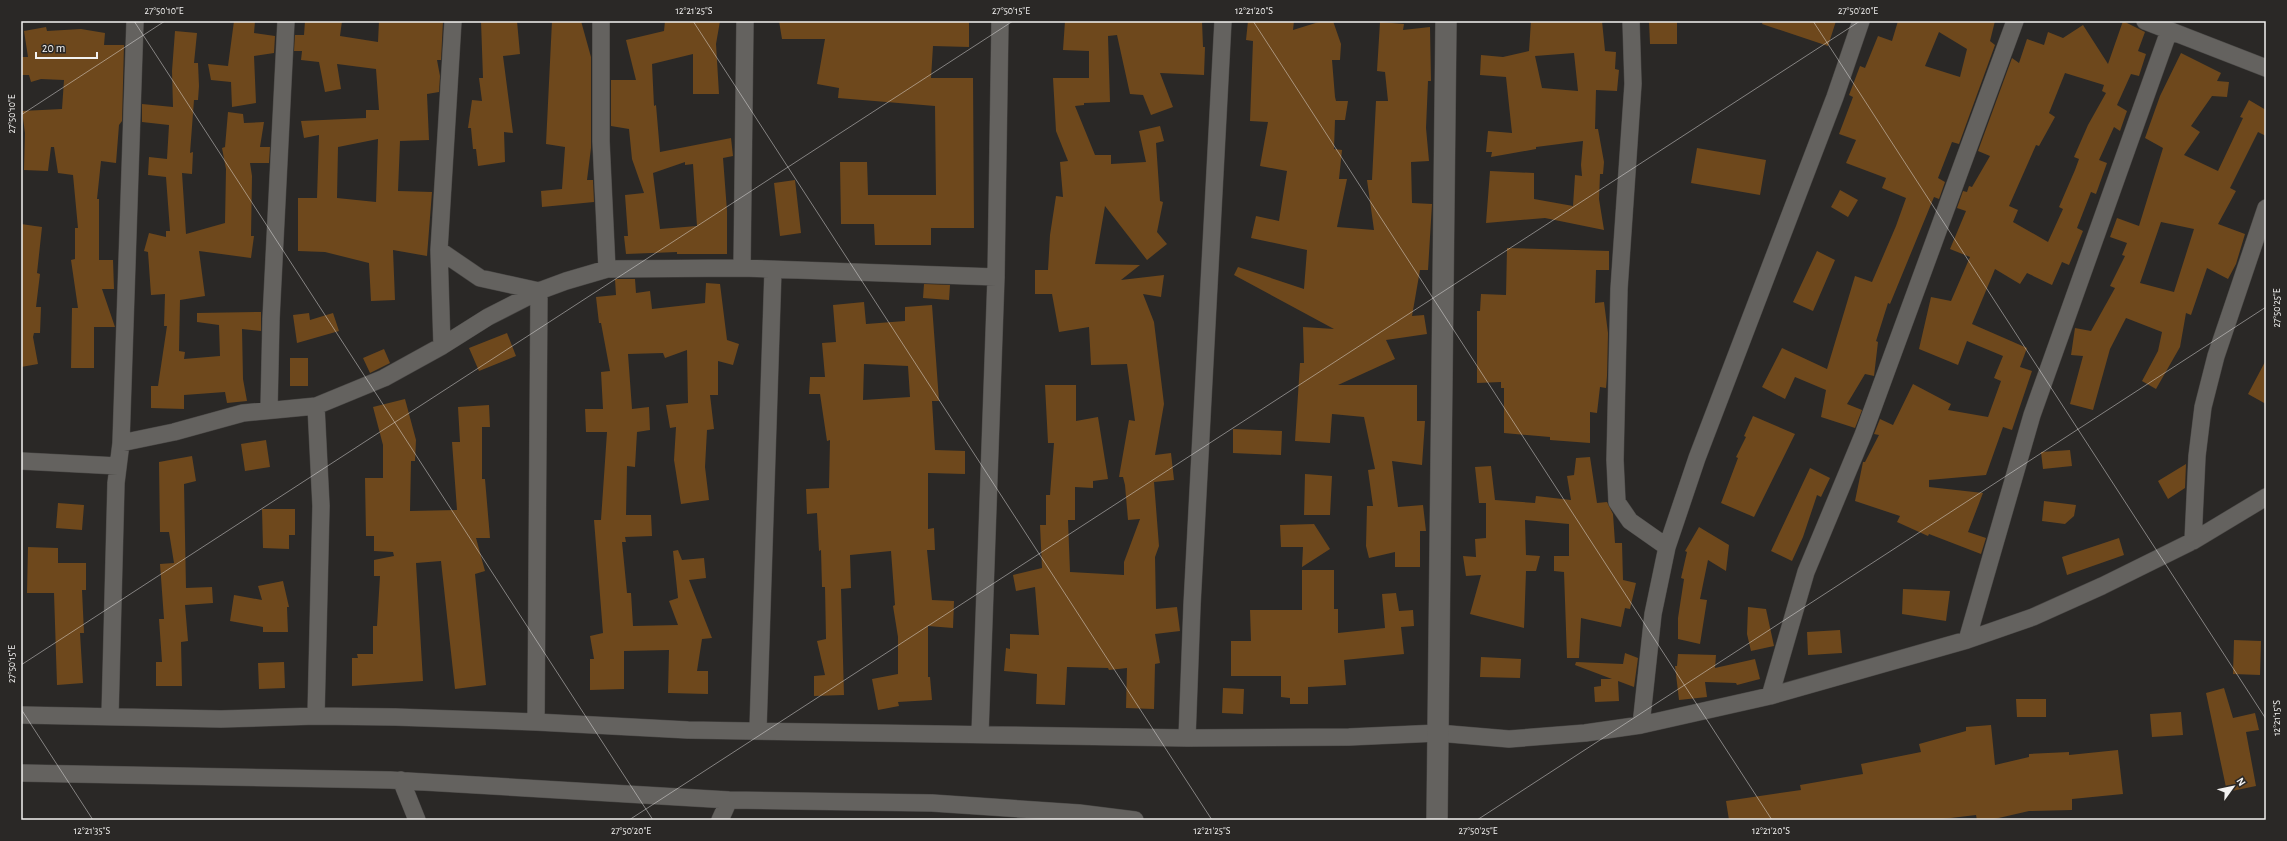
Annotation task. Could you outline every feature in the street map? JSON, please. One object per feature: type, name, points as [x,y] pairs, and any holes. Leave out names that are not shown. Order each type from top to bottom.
[{"type":"street","points":[[110,716],[116,483],[120,444],[135,21]]},
{"type":"street","points":[[269,409],[271,319],[286,21]]},
{"type":"street","points":[[442,346],[438,250],[453,21]]},
{"type":"street","points":[[601,21],[601,141],[607,269]]},
{"type":"street","points":[[742,268],[745,21]]},
{"type":"street","points":[[980,734],[996,277],[1000,21]]},
{"type":"street","points":[[1187,738],[1193,581],[1223,21]]},
{"type":"street","points":[[1437,820],[1446,21]]},
{"type":"street","points":[[1631,21],[1633,84],[1619,289],[1615,460],[1617,502],[1630,521],[1667,547]]},
{"type":"street","points":[[1641,725],[1653,614],[1667,547],[1697,458],[1835,98],[1861,21]]},
{"type":"street","points":[[1770,696],[1806,572],[1863,435],[2015,21]]},
{"type":"street","points":[[2145,21],[2266,68]]},
{"type":"street","points":[[1967,640],[2032,415],[2168,31]]},
{"type":"street","points":[[2193,541],[2197,456],[2204,407],[2216,356],[2266,208]]},
{"type":"street","points":[[438,250],[480,278],[539,291]]},
{"type":"street","points":[[120,444],[174,432],[243,413],[269,409],[316,406],[384,378],[442,346],[488,317],[539,291],[607,269],[742,268],[996,277]]},
{"type":"street","points":[[758,729],[773,270]]},
{"type":"street","points":[[536,722],[539,291]]},
{"type":"street","points":[[316,406],[321,506],[316,716]]},
{"type":"street","points":[[21,461],[118,466]]},
{"type":"street","points":[[21,715],[221,719],[316,716],[536,722],[688,730],[758,729],[1187,738],[1349,737],[1438,740],[1509,740],[1641,725],[1770,696],[1967,640],[2064,604],[2193,541],[2266,497]]},
{"type":"street","points":[[21,773],[401,780],[729,800],[932,803],[1079,813],[1135,820]]},
{"type":"street","points":[[401,780],[418,820]]},
{"type":"street","points":[[720,820],[729,800]]},
{"type":"building","points":[[234,21],[255,21],[254,33],[275,36],[274,53],[254,56],[256,103],[232,107],[231,82],[211,80],[208,64],[228,66]]},
{"type":"building","points":[[305,21],[342,21],[340,36],[378,42],[379,21],[443,21],[441,60],[437,60],[440,76],[439,92],[427,94],[429,140],[400,141],[398,191],[432,192],[427,256],[393,250],[395,300],[371,301],[369,263],[325,252],[298,251],[298,198],[317,198],[319,135],[304,138],[301,121],[366,118],[366,110],[379,110],[376,69],[337,64],[341,89],[325,92],[319,62],[301,60],[302,51],[294,51],[295,35],[304,35]],"holes":[[[378,139],[376,202],[337,198],[338,147]]]},
{"type":"building","points":[[481,21],[517,21],[520,54],[503,56],[513,133],[504,132],[505,162],[478,166],[476,149],[473,149],[471,128],[468,128],[472,100],[482,101],[479,78],[483,78]]},
{"type":"building","points":[[552,21],[581,21],[591,57],[591,148],[587,180],[593,180],[594,202],[542,207],[541,191],[562,189],[565,147],[546,144]]},
{"type":"building","points":[[665,21],[720,21],[716,44],[719,94],[693,94],[693,54],[652,64],[654,106],[656,105],[660,152],[731,138],[733,156],[723,158],[727,211],[727,254],[677,254],[677,252],[626,254],[624,236],[628,236],[625,195],[644,193],[632,159],[629,129],[611,126],[611,80],[636,80],[626,40],[664,31]],"holes":[[[685,162],[685,165],[693,164],[697,226],[660,229],[653,173]]]},
{"type":"building","points":[[779,21],[969,21],[969,47],[933,46],[931,78],[973,78],[974,228],[931,228],[931,245],[875,245],[874,224],[841,224],[840,162],[867,162],[868,195],[936,195],[935,106],[838,98],[839,88],[817,84],[825,39],[782,39]]},
{"type":"building","points":[[1065,21],[1202,21],[1203,47],[1205,47],[1204,75],[1160,73],[1173,107],[1151,115],[1143,95],[1130,94],[1117,35],[1108,36],[1110,102],[1084,103],[1084,105],[1075,106],[1095,155],[1111,155],[1111,164],[1146,162],[1139,131],[1160,126],[1164,141],[1156,143],[1160,201],[1163,202],[1157,232],[1167,244],[1147,260],[1105,206],[1095,264],[1140,265],[1121,280],[1164,275],[1161,297],[1143,294],[1154,322],[1164,404],[1155,455],[1171,453],[1174,480],[1154,482],[1159,546],[1155,557],[1156,609],[1177,607],[1180,631],[1155,634],[1160,663],[1155,664],[1154,709],[1126,708],[1127,668],[1109,670],[1108,668],[1067,667],[1065,705],[1036,704],[1037,674],[1004,671],[1006,648],[1010,649],[1010,634],[1039,635],[1035,587],[1016,591],[1013,575],[1042,568],[1040,525],[1046,525],[1046,495],[1050,495],[1054,443],[1048,443],[1045,385],[1076,385],[1076,421],[1098,417],[1108,479],[1093,481],[1093,488],[1075,487],[1075,520],[1068,520],[1070,572],[1124,575],[1124,562],[1140,519],[1128,520],[1125,485],[1123,477],[1119,477],[1129,420],[1135,421],[1127,364],[1091,365],[1089,327],[1059,332],[1052,294],[1035,294],[1035,270],[1048,270],[1050,235],[1056,196],[1063,197],[1060,162],[1068,161],[1056,131],[1053,78],[1089,78],[1089,51],[1063,50]]},
{"type":"building","points":[[1248,21],[1294,21],[1293,30],[1322,21],[1333,21],[1341,44],[1340,60],[1332,60],[1335,97],[1336,101],[1348,101],[1345,120],[1335,120],[1334,149],[1342,150],[1339,179],[1347,179],[1337,227],[1374,230],[1367,180],[1372,180],[1376,101],[1388,101],[1385,72],[1377,71],[1380,22],[1404,24],[1403,30],[1430,27],[1431,81],[1428,81],[1426,128],[1429,161],[1411,162],[1412,203],[1432,204],[1428,270],[1420,270],[1412,316],[1424,315],[1427,334],[1386,340],[1395,359],[1338,385],[1417,385],[1417,421],[1425,421],[1422,465],[1392,461],[1398,507],[1423,505],[1426,531],[1420,531],[1420,567],[1395,567],[1395,552],[1369,558],[1366,546],[1367,506],[1373,506],[1368,470],[1375,469],[1364,417],[1332,414],[1330,443],[1295,441],[1300,363],[1304,363],[1303,327],[1334,329],[1234,275],[1238,267],[1304,289],[1307,250],[1251,238],[1256,216],[1279,221],[1287,171],[1260,166],[1268,122],[1250,121],[1253,41],[1246,40]]},
{"type":"building","points":[[1531,21],[1602,21],[1605,51],[1616,52],[1615,69],[1619,70],[1617,91],[1596,90],[1595,129],[1598,129],[1604,162],[1603,174],[1600,174],[1599,199],[1604,230],[1545,218],[1486,223],[1490,171],[1534,173],[1534,199],[1573,206],[1575,175],[1582,176],[1581,165],[1583,141],[1536,147],[1536,149],[1491,157],[1492,152],[1486,152],[1488,131],[1512,133],[1506,77],[1480,75],[1481,55],[1503,57],[1529,51]],"holes":[[[1574,53],[1578,91],[1542,88],[1535,56]]]},
{"type":"building","points":[[1649,21],[1677,21],[1677,44],[1650,44]]},
{"type":"building","points":[[1763,21],[1836,21],[1828,46],[1762,24]]},
{"type":"building","points":[[1898,21],[1995,21],[1990,41],[1995,45],[1959,144],[1952,142],[1938,178],[1945,182],[1939,199],[1934,197],[1890,304],[1888,303],[1876,341],[1878,342],[1874,376],[1865,374],[1847,404],[1862,410],[1855,428],[1821,417],[1826,390],[1795,377],[1785,399],[1762,387],[1782,348],[1827,369],[1855,276],[1872,282],[1896,226],[1906,198],[1882,188],[1886,178],[1846,163],[1856,140],[1839,134],[1853,97],[1849,95],[1860,66],[1865,68],[1878,36],[1892,41]],"holes":[[[1939,32],[1967,49],[1960,77],[1925,66]]]},
{"type":"building","points":[[2123,21],[2145,32],[2138,51],[2146,54],[2139,76],[2131,74],[2117,105],[2127,111],[2120,131],[2114,127],[2099,160],[2107,163],[2096,194],[2091,192],[2077,228],[2083,231],[2069,265],[2062,262],[2052,285],[2027,273],[2020,284],[1995,269],[1972,324],[2027,348],[2020,367],[2032,371],[2012,430],[2003,427],[1986,475],[1929,480],[1929,487],[1983,493],[1968,532],[1986,538],[1981,554],[1929,534],[1928,536],[1897,522],[1900,516],[1855,501],[1863,462],[1865,462],[1879,435],[1874,434],[1880,419],[1893,425],[1913,384],[1951,404],[1948,410],[1988,417],[2001,381],[1994,378],[2003,356],[1967,341],[1958,365],[1919,349],[1931,297],[1951,301],[1970,257],[1950,249],[1966,211],[1957,208],[1963,191],[1967,192],[1969,186],[1972,187],[1990,156],[1978,151],[2012,58],[2019,63],[2027,39],[2044,45],[2048,32],[2063,38],[2083,25],[2108,64]],"holes":[[[2065,73],[2104,85],[2102,91],[2106,93],[2088,125],[2074,157],[2079,159],[2059,207],[2063,209],[2048,242],[2013,222],[2018,210],[2009,206],[2036,145],[2039,146],[2055,117],[2049,113]]]},
{"type":"building","points":[[46,27],[47,31],[81,29],[105,33],[104,45],[124,45],[122,121],[119,125],[116,163],[101,161],[97,199],[99,199],[99,260],[113,260],[114,289],[102,289],[115,327],[94,327],[94,368],[71,368],[72,308],[78,308],[71,260],[75,259],[75,228],[78,228],[73,175],[58,173],[54,147],[51,147],[48,171],[24,170],[25,133],[22,111],[62,109],[64,80],[41,79],[31,82],[29,75],[21,75],[21,57],[28,57],[24,31]]},
{"type":"building","points":[[175,31],[197,33],[194,63],[198,63],[199,86],[198,100],[194,100],[190,153],[193,152],[192,174],[182,173],[186,234],[225,223],[226,169],[222,148],[225,147],[228,112],[243,114],[244,123],[264,122],[260,147],[270,147],[269,163],[250,163],[252,176],[251,236],[254,236],[251,258],[199,251],[205,296],[180,300],[179,351],[185,352],[184,359],[220,356],[219,325],[197,322],[197,313],[261,312],[261,331],[242,329],[243,379],[247,401],[227,403],[225,392],[184,395],[184,409],[151,408],[151,386],[158,386],[167,326],[164,326],[165,294],[151,295],[148,252],[144,251],[149,233],[166,237],[166,231],[170,231],[166,177],[148,175],[149,157],[167,159],[169,125],[142,122],[142,104],[173,107],[172,71]]},
{"type":"building","points":[[2181,53],[2221,73],[2217,81],[2229,82],[2227,97],[2212,96],[2191,126],[2200,132],[2184,155],[2218,171],[2243,118],[2240,117],[2249,100],[2266,110],[2266,136],[2258,132],[2230,188],[2236,191],[2218,224],[2245,234],[2236,264],[2228,279],[2207,268],[2191,315],[2186,313],[2180,347],[2156,389],[2142,381],[2158,351],[2162,332],[2126,318],[2110,349],[2093,410],[2070,404],[2083,356],[2071,355],[2075,328],[2091,331],[2115,288],[2110,286],[2125,256],[2122,255],[2127,243],[2110,237],[2117,218],[2139,226],[2163,148],[2145,138],[2160,96]],"holes":[[[2161,222],[2194,229],[2174,292],[2140,283]]]},
{"type":"building","points":[[1697,148],[1766,160],[1760,195],[1691,183]]},
{"type":"building","points":[[795,180],[801,233],[780,236],[774,183]]},
{"type":"building","points":[[1840,190],[1858,200],[1848,217],[1831,207]]},
{"type":"building","points":[[21,224],[42,227],[37,273],[40,274],[36,307],[41,307],[40,333],[34,333],[33,337],[38,364],[21,367]]},
{"type":"building","points":[[1507,248],[1609,251],[1609,270],[1596,270],[1595,303],[1604,302],[1608,333],[1607,376],[1606,388],[1600,387],[1597,413],[1590,412],[1590,443],[1550,440],[1550,437],[1504,433],[1504,388],[1501,388],[1501,382],[1477,383],[1477,311],[1480,311],[1481,294],[1506,295]]},
{"type":"building","points":[[1817,251],[1835,260],[1813,311],[1793,302]]},
{"type":"building","points":[[615,279],[635,279],[636,293],[650,291],[652,309],[705,303],[706,283],[720,284],[727,340],[739,344],[733,365],[718,361],[718,395],[710,395],[714,429],[707,430],[705,467],[709,500],[681,504],[674,460],[676,427],[670,428],[666,405],[688,403],[687,350],[665,358],[663,353],[628,354],[632,409],[649,407],[650,430],[637,432],[635,467],[627,466],[626,515],[651,515],[652,536],[625,537],[626,542],[622,542],[627,593],[631,593],[633,626],[678,625],[669,601],[678,598],[673,551],[678,550],[682,560],[704,558],[706,578],[689,580],[712,638],[702,639],[697,671],[708,671],[708,694],[668,693],[669,650],[624,651],[624,689],[590,690],[590,659],[594,659],[590,636],[603,633],[594,520],[601,520],[607,432],[586,432],[585,409],[603,409],[601,372],[610,371],[601,323],[599,323],[596,297],[616,295]]},
{"type":"building","points":[[924,284],[950,285],[949,300],[923,298]]},
{"type":"building","points":[[864,302],[866,324],[905,321],[905,307],[932,305],[939,401],[932,401],[935,450],[965,451],[965,474],[928,473],[928,529],[934,528],[935,550],[927,550],[932,600],[954,601],[953,628],[928,626],[928,677],[930,677],[932,700],[898,702],[899,706],[878,710],[872,679],[898,674],[898,637],[893,606],[895,605],[891,551],[850,555],[851,588],[841,589],[844,695],[814,696],[814,676],[825,675],[817,641],[826,639],[825,587],[822,587],[821,550],[819,551],[817,513],[807,514],[806,489],[829,488],[830,440],[827,441],[820,394],[809,394],[810,377],[825,377],[822,343],[836,342],[833,305]],"holes":[[[864,364],[908,366],[910,397],[863,400]]]},
{"type":"building","points":[[309,313],[310,320],[333,313],[339,331],[297,343],[293,315]]},
{"type":"building","points":[[507,333],[516,356],[479,371],[469,348]]},
{"type":"building","points":[[384,349],[390,363],[370,373],[363,358]]},
{"type":"building","points":[[290,358],[308,358],[308,386],[290,386]]},
{"type":"building","points":[[2266,360],[2266,404],[2248,394]]},
{"type":"building","points":[[405,399],[416,440],[415,461],[411,461],[410,511],[457,510],[452,442],[460,442],[458,407],[489,405],[490,427],[482,427],[482,479],[485,479],[490,538],[476,538],[485,571],[475,574],[486,685],[455,689],[441,561],[416,563],[423,681],[352,686],[352,658],[358,658],[357,654],[373,654],[373,626],[377,626],[380,576],[374,576],[374,560],[394,556],[393,552],[374,551],[374,536],[366,536],[365,478],[383,478],[383,445],[373,407]]},
{"type":"building","points":[[1753,416],[1795,434],[1754,517],[1721,503],[1738,458],[1736,457],[1746,437],[1744,436]]},
{"type":"building","points":[[1233,429],[1282,431],[1281,455],[1233,453]]},
{"type":"building","points":[[266,440],[270,467],[245,471],[241,444]]},
{"type":"building","points":[[2070,450],[2072,466],[2043,469],[2041,452]]},
{"type":"building","points":[[192,456],[196,481],[184,484],[186,588],[212,587],[213,603],[185,605],[188,641],[181,642],[182,686],[156,686],[156,662],[162,662],[159,619],[164,619],[160,564],[174,563],[169,532],[160,532],[159,462]]},
{"type":"building","points":[[1590,457],[1597,503],[1607,502],[1613,514],[1615,543],[1622,543],[1623,580],[1636,583],[1630,609],[1625,608],[1621,627],[1581,618],[1579,658],[1567,658],[1564,572],[1554,571],[1554,556],[1569,556],[1569,524],[1525,520],[1526,555],[1540,556],[1536,571],[1526,571],[1524,628],[1470,614],[1481,575],[1466,576],[1463,556],[1476,557],[1475,539],[1486,538],[1486,503],[1479,503],[1475,467],[1491,466],[1495,500],[1535,503],[1536,496],[1571,500],[1567,476],[1574,475],[1576,458]]},
{"type":"building","points":[[2186,464],[2185,488],[2168,499],[2158,481]]},
{"type":"building","points":[[1810,468],[1830,478],[1821,497],[1817,495],[1803,537],[1792,561],[1771,551]]},
{"type":"building","points":[[1305,474],[1332,476],[1330,515],[1304,515]]},
{"type":"building","points":[[2044,501],[2076,505],[2074,516],[2065,524],[2042,521]]},
{"type":"building","points":[[58,503],[84,505],[82,530],[56,528]]},
{"type":"building","points":[[262,509],[295,509],[295,535],[289,535],[289,549],[263,548]]},
{"type":"building","points":[[1314,524],[1330,549],[1302,567],[1303,547],[1281,547],[1280,525]]},
{"type":"building","points":[[1699,527],[1729,545],[1726,571],[1708,560],[1700,599],[1707,600],[1700,644],[1678,639],[1678,618],[1684,579],[1681,578],[1687,552],[1685,551]]},
{"type":"building","points":[[2119,538],[2124,555],[2067,575],[2062,557]]},
{"type":"building","points":[[28,547],[58,548],[58,563],[86,563],[86,590],[82,590],[84,633],[80,633],[83,683],[57,685],[54,593],[27,593]]},
{"type":"building","points":[[1302,570],[1334,570],[1334,609],[1338,609],[1338,633],[1385,628],[1382,594],[1396,593],[1399,611],[1413,610],[1414,626],[1401,627],[1404,654],[1344,660],[1346,685],[1308,687],[1308,704],[1290,704],[1290,698],[1281,697],[1281,676],[1231,676],[1231,641],[1251,641],[1250,610],[1302,610]]},
{"type":"building","points":[[283,581],[289,607],[287,607],[288,632],[263,632],[263,627],[230,621],[234,595],[262,600],[258,586]]},
{"type":"building","points":[[1903,589],[1950,591],[1946,621],[1902,614]]},
{"type":"building","points":[[1748,607],[1766,609],[1774,646],[1751,651],[1747,634]]},
{"type":"building","points":[[1840,630],[1842,653],[1808,655],[1807,632]]},
{"type":"building","points":[[2234,640],[2261,641],[2260,675],[2233,674]]},
{"type":"building","points":[[1625,653],[1638,658],[1634,687],[1618,681],[1619,701],[1595,702],[1594,687],[1601,686],[1601,679],[1612,679],[1575,665],[1576,662],[1623,664]]},
{"type":"building","points":[[1678,654],[1716,655],[1715,668],[1755,659],[1760,679],[1737,685],[1736,683],[1705,682],[1707,697],[1679,700],[1675,666],[1677,666]]},
{"type":"building","points":[[1481,657],[1521,659],[1520,678],[1480,677]]},
{"type":"building","points":[[284,662],[285,688],[259,689],[258,663]]},
{"type":"building","points":[[1223,688],[1244,689],[1243,714],[1222,713]]},
{"type":"building","points":[[2224,688],[2233,718],[2255,713],[2259,730],[2246,732],[2256,786],[2227,792],[2206,693]]},
{"type":"building","points":[[2016,699],[2046,699],[2046,717],[2017,717]]},
{"type":"building","points":[[2181,712],[2183,735],[2152,737],[2150,714]]},
{"type":"building","points":[[1991,725],[1995,765],[2029,757],[2029,754],[2069,752],[2069,755],[2118,750],[2123,794],[2072,799],[2072,810],[2029,811],[1990,820],[1977,820],[1976,815],[1934,820],[1729,820],[1726,801],[1801,790],[1800,785],[1863,774],[1861,764],[1921,752],[1919,744],[1966,731],[1966,727]]}]
